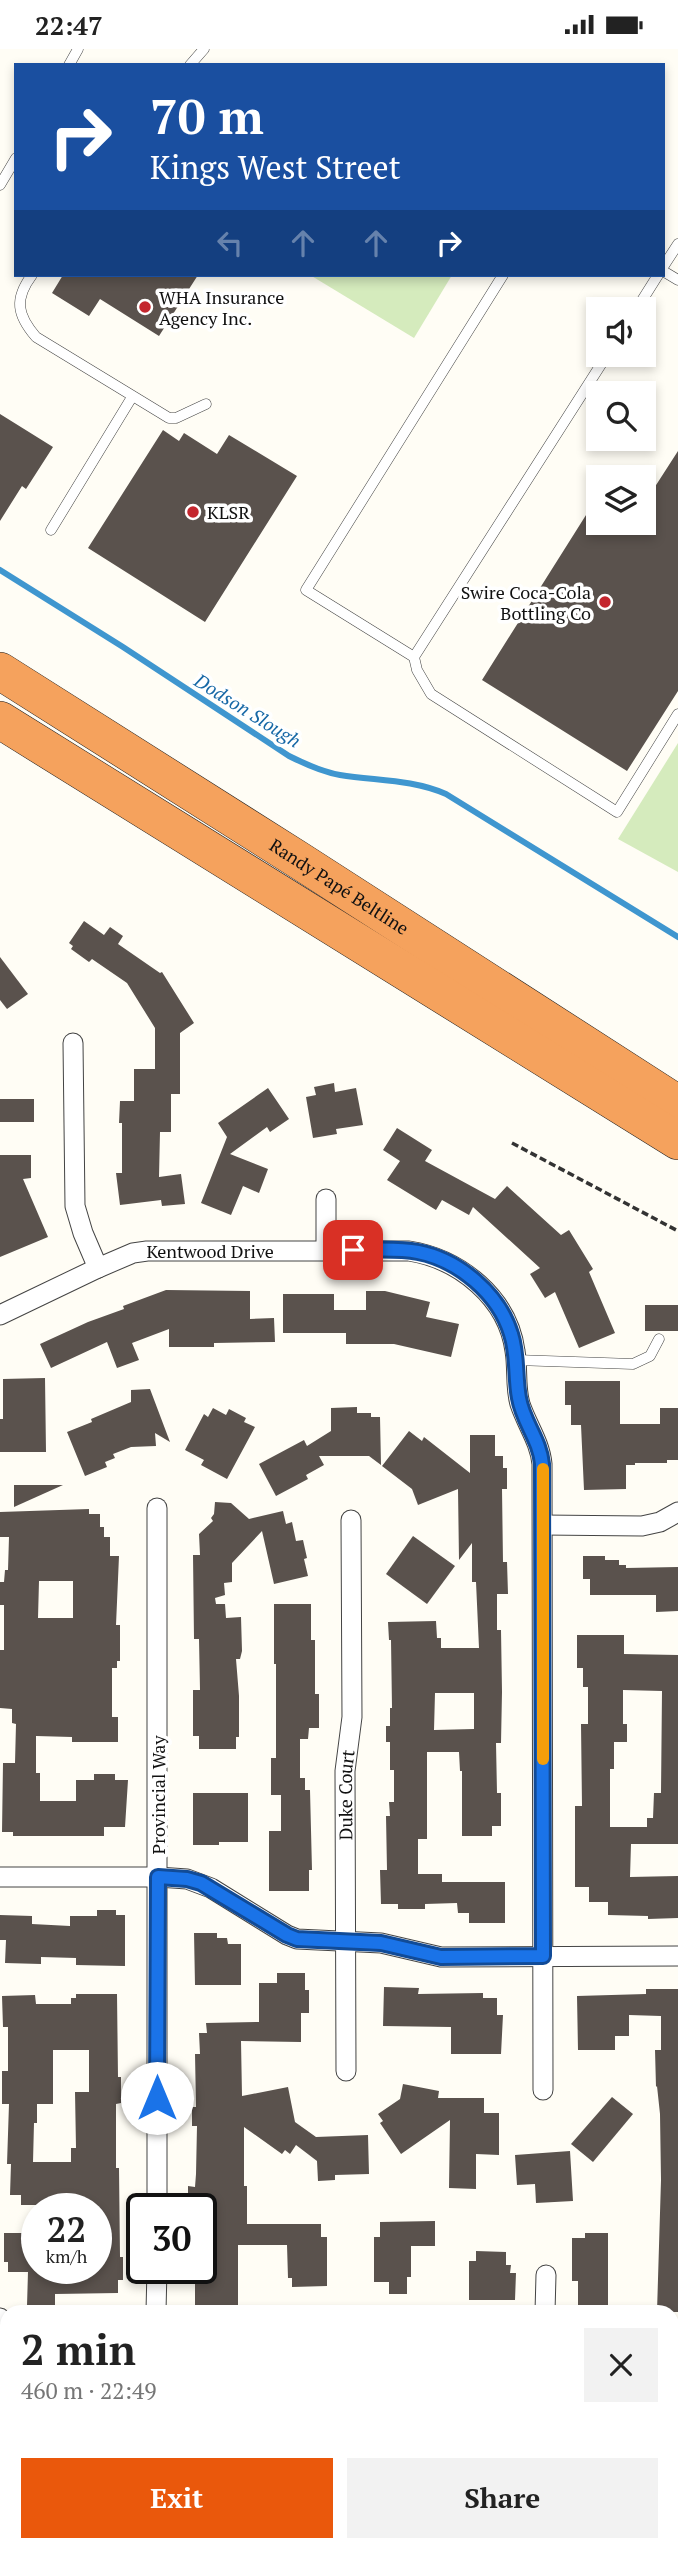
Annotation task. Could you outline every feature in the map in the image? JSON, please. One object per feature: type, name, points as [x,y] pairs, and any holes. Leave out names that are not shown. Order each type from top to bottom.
[{"type":"highway","name":"Randy Papé Beltline","points":[[0,671],[286,851],[678,1104]]},
{"type":"highway","name":"Randy Papé Beltline","points":[[0,720],[678,1141]]},
{"type":"street","points":[[73,1043],[75,1206],[98,1268]]},
{"type":"street","points":[[326,1199],[326,1250]]},
{"type":"street","name":"Kentwood Drive","points":[[0,1315],[98,1268],[148,1251],[409,1251],[446,1262],[480,1286],[495,1302],[505,1317],[511,1334],[519,1400],[541,1455],[543,2090]]},
{"type":"street","name":"Provincial Way","points":[[157,1508],[157,2193]]},
{"type":"street","points":[[543,1525],[642,1526],[660,1522],[678,1513]]},
{"type":"street","name":"Duke Court","points":[[346,2071],[345,1771],[352,1717],[351,1520]]},
{"type":"street","points":[[0,1877],[187,1879],[201,1883],[297,1939],[389,1944],[441,1957],[678,1956]]},
{"type":"street","points":[[545,2275],[545,2305]]},
{"type":"street","points":[[156,2284],[156,2305]]},
{"type":"lane","points":[[192,63],[204,49]]},
{"type":"lane","points":[[0,185],[14,161]]},
{"type":"lane","points":[[665,266],[678,244]]},
{"type":"lane","points":[[30,277],[20,298],[23,321],[36,337],[169,418],[176,418],[206,404]]},
{"type":"lane","points":[[502,277],[306,590],[414,657],[421,679],[431,694],[617,812],[678,714]]},
{"type":"lane","points":[[644,297],[657,277]]},
{"type":"lane","points":[[414,657],[599,367]]},
{"type":"lane","points":[[51,530],[132,397]]},
{"type":"lane","points":[[516,1360],[633,1364],[650,1356],[659,1339]]},
{"type":"path","points":[[512,1143],[678,1231]]},
{"type":"green space","points":[[313,277],[451,277],[414,338]]},
{"type":"green space","points":[[678,743],[678,872],[618,839]]},
{"type":"building","name":"WHA Insurance Agency Inc.","points":[[62,277],[197,277],[159,336],[100,299],[89,316],[52,293]]},
{"type":"building","points":[[0,414],[53,447],[26,489],[22,486],[0,521]]},
{"type":"building","name":"KLSR","points":[[163,430],[179,441],[184,433],[217,454],[229,435],[297,476],[205,622],[88,548]]},
{"type":"building","name":"Swire Coca-Cola Bottling Co","points":[[678,451],[678,691],[627,771],[482,680],[586,515],[586,535],[656,535],[656,485]]},
{"type":"building","points":[[84,921],[104,935],[110,927],[123,936],[118,944],[162,972],[194,1023],[180,1033],[180,1094],[171,1094],[171,1132],[160,1132],[159,1177],[181,1174],[185,1204],[162,1206],[161,1200],[120,1205],[116,1173],[122,1173],[120,1101],[134,1101],[134,1069],[155,1069],[155,1028],[127,983],[92,959],[89,962],[71,949],[73,946],[69,943]]},
{"type":"building","points":[[0,957],[28,994],[7,1009],[0,1000]]},
{"type":"building","points":[[334,1083],[335,1092],[356,1088],[363,1125],[336,1129],[337,1134],[313,1138],[306,1097],[316,1095],[314,1087]]},
{"type":"building","points":[[268,1088],[289,1119],[270,1132],[267,1127],[230,1154],[268,1169],[259,1193],[243,1186],[231,1215],[201,1203],[227,1137],[218,1123]]},
{"type":"building","points":[[0,1099],[34,1099],[34,1122],[0,1122]]},
{"type":"building","points":[[397,1128],[432,1150],[425,1161],[495,1199],[507,1186],[561,1235],[569,1230],[593,1269],[589,1272],[615,1333],[579,1348],[555,1292],[545,1298],[530,1274],[540,1268],[473,1207],[469,1215],[442,1200],[436,1210],[387,1180],[400,1161],[383,1150]]},
{"type":"building","points":[[0,1155],[31,1155],[31,1178],[23,1179],[48,1237],[0,1257]]},
{"type":"building","points":[[166,1290],[250,1291],[250,1319],[274,1318],[275,1342],[214,1343],[214,1347],[169,1347],[169,1329],[132,1343],[139,1360],[117,1368],[107,1342],[51,1368],[40,1344],[124,1309],[123,1306]]},
{"type":"building","points":[[366,1291],[385,1291],[430,1302],[426,1317],[459,1324],[451,1357],[394,1344],[346,1344],[346,1333],[283,1333],[283,1294],[334,1294],[334,1310],[366,1310]]},
{"type":"building","points":[[645,1305],[678,1305],[678,1331],[645,1331]]},
{"type":"building","points":[[45,1378],[46,1452],[0,1452],[3,1379]]},
{"type":"building","points":[[565,1381],[620,1381],[620,1424],[660,1424],[660,1408],[678,1408],[678,1460],[626,1465],[626,1489],[584,1490],[581,1425],[571,1425],[571,1405],[565,1405]]},
{"type":"building","points":[[150,1389],[170,1442],[155,1433],[156,1446],[131,1447],[113,1454],[115,1458],[105,1462],[107,1467],[85,1476],[67,1432],[131,1402],[131,1390]]},
{"type":"building","points":[[357,1407],[357,1413],[371,1413],[371,1417],[380,1417],[381,1465],[369,1456],[319,1456],[324,1465],[306,1475],[308,1479],[276,1496],[259,1464],[304,1440],[307,1446],[331,1431],[331,1408]]},
{"type":"building","points":[[213,1408],[226,1415],[229,1409],[246,1418],[244,1422],[255,1427],[227,1479],[201,1465],[204,1460],[185,1450],[204,1414],[208,1417]]},
{"type":"building","points":[[409,1431],[422,1441],[424,1437],[470,1473],[470,1435],[495,1435],[495,1456],[503,1456],[503,1468],[507,1468],[507,1489],[502,1489],[503,1562],[507,1562],[508,1594],[497,1594],[497,1630],[501,1630],[502,1692],[501,1743],[496,1743],[501,1826],[492,1826],[492,1836],[462,1836],[462,1771],[459,1752],[427,1752],[427,1839],[418,1839],[418,1874],[442,1874],[442,1882],[505,1882],[505,1923],[469,1923],[469,1913],[458,1913],[457,1903],[425,1904],[425,1909],[398,1909],[398,1904],[381,1904],[380,1870],[387,1870],[386,1816],[390,1816],[389,1802],[394,1802],[394,1770],[390,1770],[390,1742],[386,1742],[386,1726],[390,1726],[392,1708],[391,1640],[388,1622],[436,1621],[437,1638],[441,1638],[441,1648],[479,1648],[476,1582],[472,1582],[472,1543],[459,1560],[458,1489],[418,1505],[412,1489],[382,1466]],"holes":[[[435,1693],[474,1693],[474,1729],[434,1730]]]},
{"type":"building","points":[[14,1485],[63,1485],[14,1507]]},
{"type":"building","points":[[215,1502],[231,1503],[249,1519],[283,1511],[286,1524],[292,1522],[296,1541],[303,1540],[307,1558],[304,1559],[308,1576],[274,1584],[262,1531],[232,1563],[232,1582],[224,1583],[225,1595],[215,1598],[216,1604],[225,1604],[226,1618],[241,1617],[242,1651],[240,1659],[236,1659],[239,1737],[236,1737],[236,1749],[199,1749],[199,1736],[193,1736],[193,1690],[200,1690],[199,1639],[194,1639],[193,1555],[200,1555],[199,1534],[213,1521],[211,1518]]},
{"type":"building","points":[[89,1509],[89,1514],[100,1514],[100,1527],[104,1527],[104,1537],[110,1537],[110,1556],[119,1556],[116,1625],[120,1625],[120,1661],[117,1661],[117,1668],[112,1668],[112,1717],[118,1717],[118,1742],[72,1742],[72,1737],[36,1736],[36,1773],[40,1773],[40,1801],[76,1801],[76,1780],[94,1780],[94,1774],[115,1774],[115,1780],[128,1780],[125,1827],[104,1827],[104,1836],[13,1836],[13,1832],[2,1832],[3,1763],[15,1763],[16,1724],[12,1723],[12,1709],[0,1708],[0,1650],[4,1650],[4,1605],[0,1605],[0,1582],[4,1582],[5,1570],[8,1570],[9,1537],[0,1537],[0,1512]],"holes":[[[39,1581],[73,1581],[73,1618],[38,1618]]]},
{"type":"building","points":[[413,1536],[455,1566],[427,1604],[386,1574]]},
{"type":"building","points":[[583,1556],[605,1556],[605,1560],[619,1560],[619,1565],[626,1565],[626,1568],[678,1567],[678,1611],[656,1612],[656,1595],[590,1595],[590,1579],[583,1579]]},
{"type":"building","points":[[274,1604],[311,1604],[311,1640],[315,1640],[315,1694],[319,1694],[319,1728],[309,1728],[308,1739],[300,1739],[300,1778],[305,1778],[305,1790],[310,1790],[312,1870],[309,1870],[309,1891],[269,1891],[269,1831],[281,1831],[281,1795],[271,1795],[271,1758],[276,1758]]},
{"type":"building","points":[[577,1635],[624,1635],[624,1654],[678,1655],[678,1844],[631,1844],[630,1877],[678,1876],[678,1918],[648,1919],[648,1916],[608,1915],[608,1902],[589,1902],[589,1887],[575,1887],[575,1806],[582,1806],[581,1724],[588,1724],[588,1687],[583,1687],[583,1668],[577,1668]],"holes":[[[623,1690],[662,1691],[661,1793],[654,1793],[653,1818],[647,1818],[647,1827],[610,1827],[610,1769],[614,1769],[614,1742],[627,1742],[627,1724],[623,1724]]]},
{"type":"building","points":[[193,1793],[248,1793],[248,1842],[193,1845]]},
{"type":"building","points":[[97,1910],[116,1910],[116,1915],[125,1915],[125,1966],[76,1965],[76,1958],[41,1957],[41,1964],[5,1963],[6,1940],[0,1940],[0,1915],[32,1916],[32,1924],[70,1926],[70,1916],[97,1916]]},
{"type":"building","points":[[194,1933],[217,1933],[217,1938],[227,1938],[228,1944],[241,1944],[241,1985],[195,1985]]},
{"type":"building","points":[[277,1973],[305,1973],[305,1990],[309,1990],[309,2013],[301,2013],[301,2042],[241,2041],[242,2096],[288,2087],[295,2122],[316,2137],[368,2135],[369,2174],[335,2175],[335,2180],[318,2181],[317,2161],[296,2145],[290,2154],[285,2150],[282,2154],[244,2127],[247,2224],[321,2224],[321,2237],[327,2237],[327,2286],[292,2287],[292,2278],[288,2278],[287,2245],[238,2245],[238,2305],[195,2305],[195,2284],[217,2284],[217,2193],[188,2193],[188,2186],[195,2187],[196,2174],[197,2126],[192,2126],[192,2107],[196,2107],[195,2054],[200,2054],[199,2033],[207,2033],[206,2023],[259,2022],[259,1983],[277,1983]]},
{"type":"building","points":[[384,1987],[419,1988],[418,1994],[483,1993],[483,1998],[497,1998],[497,2015],[503,2015],[501,2054],[451,2054],[451,2027],[383,2026]]},
{"type":"building","points":[[646,1989],[678,1989],[678,2305],[657,2305],[661,2180],[655,2050],[661,2050],[661,2016],[629,2015],[629,2036],[615,2036],[615,2050],[578,2050],[577,1996],[646,1994]]},
{"type":"building","points":[[76,1994],[117,1994],[121,2103],[116,2104],[116,2168],[119,2168],[120,2257],[123,2257],[123,2280],[118,2280],[118,2293],[55,2294],[55,2305],[27,2305],[28,2284],[112,2284],[112,2193],[10,2195],[11,2164],[7,2164],[9,2104],[2,2104],[2,2071],[8,2071],[8,2027],[3,2027],[2,1996],[35,1995],[36,2004],[71,2004],[71,1998],[76,1998]],"holes":[[[53,2050],[89,2050],[89,2092],[75,2092],[76,2148],[71,2148],[71,2162],[33,2162],[37,2104],[53,2104]]]},
{"type":"building","points":[[403,2084],[439,2091],[438,2098],[484,2098],[484,2113],[499,2113],[499,2155],[476,2154],[476,2189],[449,2188],[450,2120],[401,2154],[380,2123],[383,2121],[378,2114],[400,2099]]},
{"type":"building","points":[[612,2097],[633,2114],[593,2162],[571,2144]]},
{"type":"building","points":[[570,2151],[573,2201],[536,2203],[535,2184],[517,2185],[515,2155]]},
{"type":"building","points":[[435,2221],[435,2246],[411,2246],[411,2277],[407,2277],[407,2294],[389,2294],[389,2282],[374,2282],[374,2237],[380,2237],[380,2222]]},
{"type":"building","points":[[4,2233],[21,2233],[21,2272],[8,2272],[8,2262],[4,2262]]},
{"type":"building","points":[[585,2233],[608,2233],[608,2305],[578,2305],[578,2281],[572,2281],[572,2238],[585,2238]]},
{"type":"building","points":[[476,2251],[506,2252],[506,2265],[511,2265],[510,2273],[516,2273],[515,2300],[469,2300],[469,2261],[476,2261]]},
{"type":"waterway","name":"Dodson Slough","points":[[0,570],[289,756],[333,774],[407,783],[446,794],[678,937]]},
{"type":"slow traffic","points":[[543,1469],[543,1759]]},
{"type":"place","name":"WHA Insurance Agency Inc.","points":[[145,307]]},
{"type":"place","name":"KLSR","points":[[193,512]]},
{"type":"place","name":"Swire Coca-Cola Bottling Co","points":[[605,602]]},
{"type":"route","points":[[157,2098],[158,1877],[174,1877],[201,1883],[297,1939],[381,1943],[441,1957],[543,1956],[542,1464],[540,1448],[519,1400],[515,1348],[505,1317],[495,1302],[461,1271],[420,1252],[353,1250]]}]
